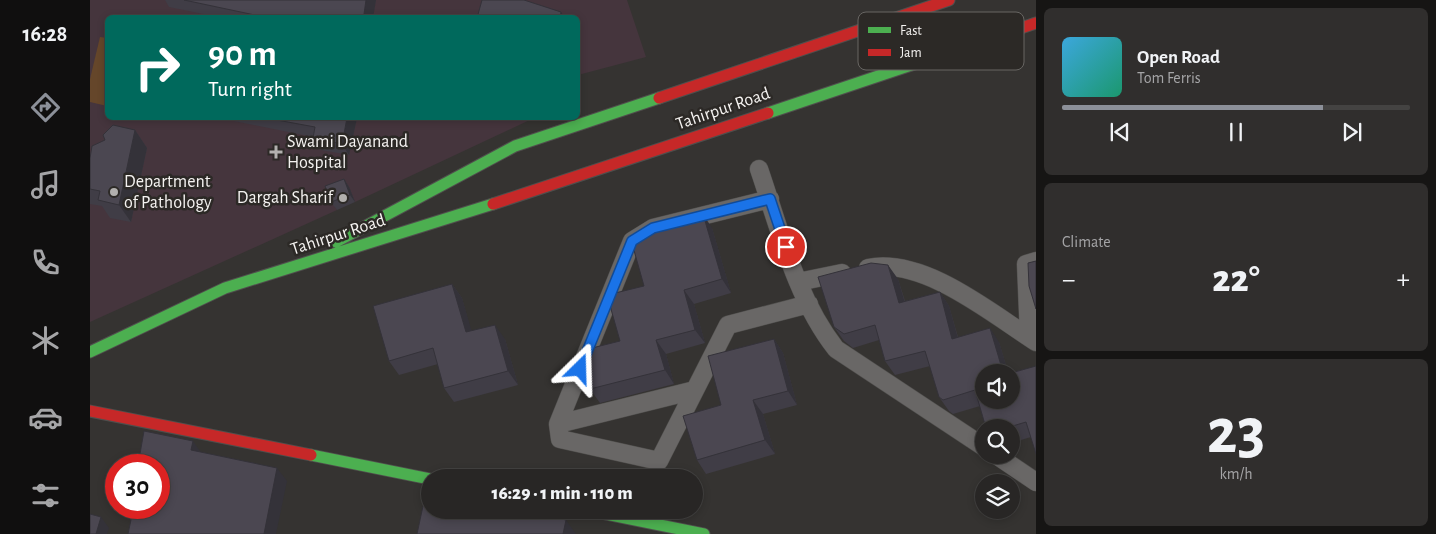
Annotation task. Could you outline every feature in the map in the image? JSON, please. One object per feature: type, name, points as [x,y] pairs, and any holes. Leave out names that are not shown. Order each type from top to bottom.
[{"type":"main road","name":"Tahirpur Road","points":[[913,12],[949,0]]},
{"type":"main road","name":"Tahirpur Road","points":[[1024,27],[1036,23]]},
{"type":"main road","name":"Tahirpur Road","points":[[281,272],[463,180],[515,146],[858,31]]},
{"type":"main road","name":"Tahirpur Road","points":[[281,272],[472,206],[891,70]]},
{"type":"main road","points":[[90,352],[225,288],[281,272]]},
{"type":"main road","points":[[90,411],[421,477]]},
{"type":"main road","points":[[630,519],[704,534]]},
{"type":"street","points":[[759,169],[798,282],[819,327],[836,349],[975,441]]},
{"type":"street","points":[[770,199],[653,228],[632,241],[558,424],[560,438],[659,461],[728,325],[809,304]]},
{"type":"street","points":[[1032,340],[1026,264],[1036,261]]},
{"type":"street","points":[[798,282],[879,266],[903,269],[931,277],[973,301],[1032,340]]},
{"type":"street","points":[[558,424],[695,390]]},
{"type":"street","points":[[1009,464],[1036,482]]},
{"type":"shaded area","name":"Swami Dayanand Hospital","points":[[90,0],[627,0],[646,57],[580,74],[580,15],[105,15],[105,120],[530,120],[355,202],[349,187],[330,194],[337,210],[90,322]]},
{"type":"shaded area","points":[[100,37],[105,38],[105,106],[90,102],[90,79]]},
{"type":"building","points":[[184,0],[366,0],[364,14],[370,15],[255,15]]},
{"type":"building","points":[[482,0],[524,0],[561,12],[560,15],[478,15]]},
{"type":"building","points":[[277,120],[347,120],[342,144],[313,138],[315,127]]},
{"type":"building","points":[[113,125],[135,130],[119,205],[98,200],[100,191],[90,189],[92,146],[105,140],[103,135]]},
{"type":"building","points":[[344,179],[350,195],[331,202],[325,186]]},
{"type":"building","points":[[703,214],[722,279],[684,290],[695,330],[656,340],[665,370],[590,389],[581,357],[584,350],[620,341],[607,295],[644,286],[630,236]]},
{"type":"building","points":[[1036,261],[1036,309],[1029,286],[1028,263]]},
{"type":"building","points":[[871,263],[888,265],[899,303],[940,292],[952,339],[990,328],[1001,364],[975,364],[975,390],[943,400],[939,397],[925,351],[885,361],[875,325],[844,334],[834,327],[818,277]]},
{"type":"building","points":[[452,284],[466,332],[495,325],[508,371],[444,388],[433,348],[389,361],[373,306]]},
{"type":"building","points":[[774,339],[788,391],[753,400],[765,440],[697,460],[683,416],[721,405],[708,356]]},
{"type":"building","points":[[1036,366],[1036,454],[1026,422],[1020,424],[1020,419],[983,419],[980,409],[1020,409],[1020,370]]},
{"type":"building","points":[[144,431],[193,441],[191,450],[277,468],[264,534],[128,534],[131,519],[170,519],[170,454],[140,454]]},
{"type":"building","points":[[90,514],[101,517],[96,534],[90,534]]},
{"type":"building","points":[[421,515],[421,519],[566,520],[563,534],[417,534]]},
{"type":"traffic: fast","points":[[768,113],[896,70]]},
{"type":"traffic: fast","points":[[336,242],[515,146],[659,98]]},
{"type":"traffic: fast","points":[[90,352],[225,288],[493,204]]},
{"type":"traffic: fast","points":[[311,455],[421,477]]},
{"type":"traffic: fast","points":[[630,519],[704,534]]},
{"type":"traffic: jam","points":[[913,12],[949,0]]},
{"type":"traffic: jam","points":[[1024,27],[1036,23]]},
{"type":"traffic: jam","points":[[659,98],[858,31]]},
{"type":"traffic: jam","points":[[493,204],[768,113]]},
{"type":"traffic: jam","points":[[90,411],[311,455]]},
{"type":"place","name":"Swami Dayanand Hospital","points":[[276,152]]},
{"type":"place","name":"Department of Pathology","points":[[114,192]]},
{"type":"place","name":"Dargah Sharif","points":[[343,198]]},
{"type":"route","points":[[580,369],[632,241],[653,228],[770,199],[786,247]]}]
